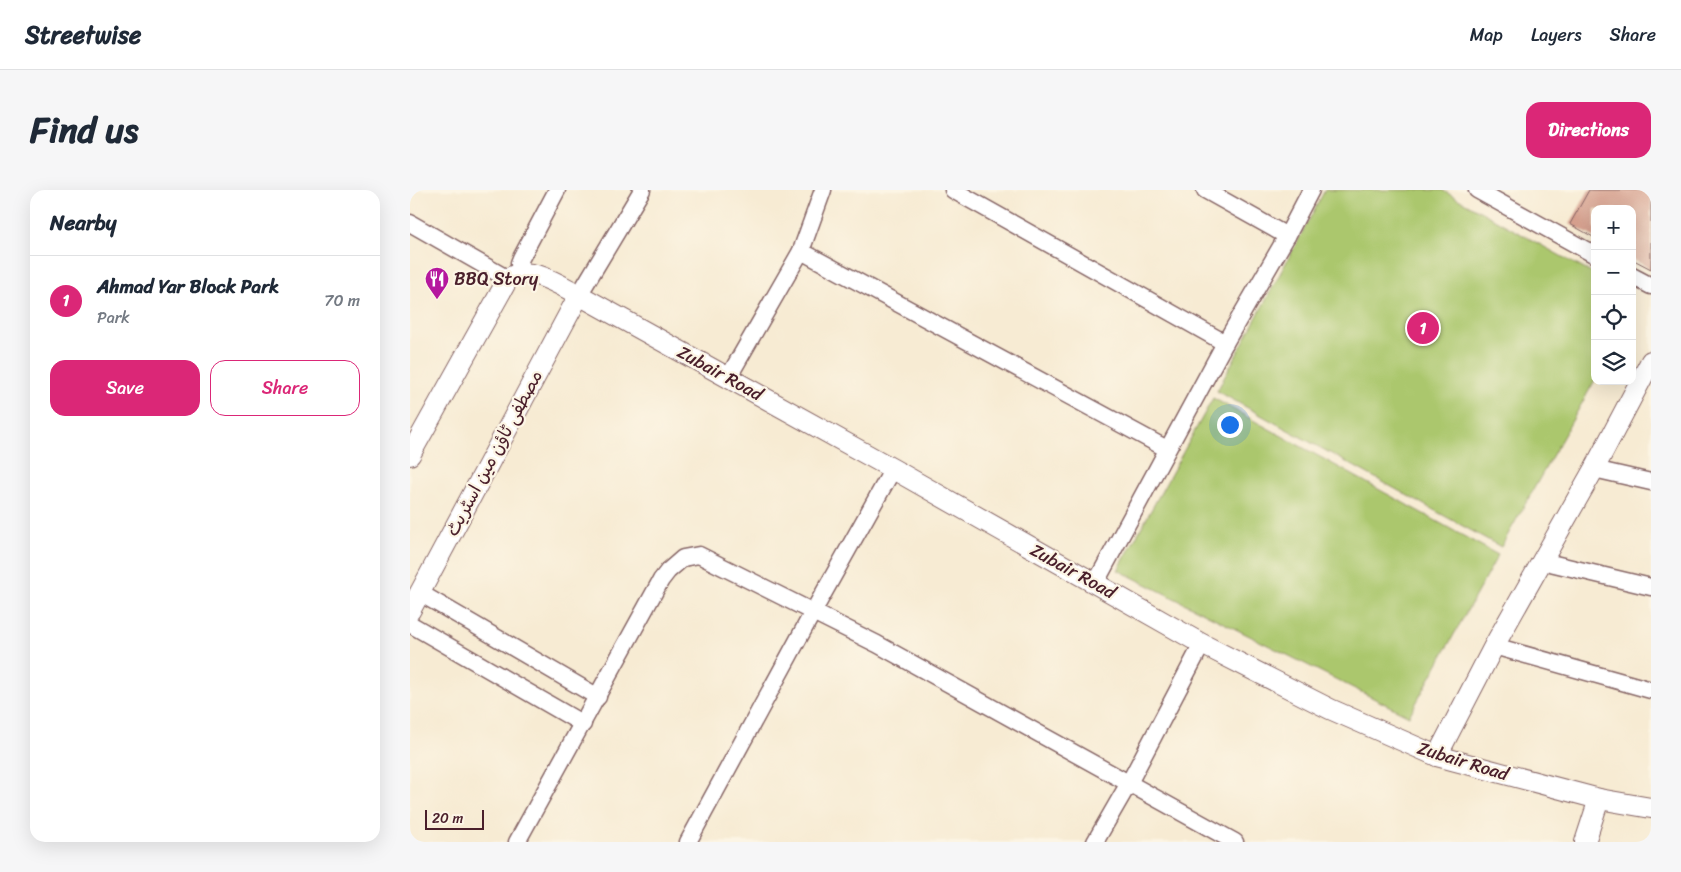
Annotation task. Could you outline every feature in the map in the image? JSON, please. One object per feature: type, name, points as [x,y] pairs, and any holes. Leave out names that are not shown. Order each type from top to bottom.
[{"type":"street","points":[[410,455],[514,276],[521,258],[557,190]]},
{"type":"street","points":[[579,295],[642,190]]},
{"type":"street","points":[[728,378],[801,251],[823,190]]},
{"type":"street","points":[[953,190],[1225,342]]},
{"type":"street","points":[[1205,190],[1287,236]]},
{"type":"street","points":[[1095,584],[1225,342],[1287,236],[1311,190]]},
{"type":"street","points":[[1477,190],[1591,253]]},
{"type":"street","points":[[410,223],[514,276]]},
{"type":"street","points":[[801,251],[1167,449]]},
{"type":"street","name":"Zubair Road","points":[[514,276],[543,277],[579,295],[893,469],[1202,644],[1330,709],[1437,756],[1599,799],[1651,808]]},
{"type":"street","points":[[1636,278],[1651,286]]},
{"type":"street","name":"مصطفی ٹاؤن مین اسٹریٹ","points":[[410,611],[579,295]]},
{"type":"street","points":[[1437,756],[1494,646],[1650,367]]},
{"type":"street","points":[[688,842],[893,469]]},
{"type":"street","points":[[1594,469],[1651,482]]},
{"type":"street","points":[[518,842],[661,580],[683,558],[699,556],[877,644],[1235,842]]},
{"type":"street","points":[[1542,561],[1651,587]]},
{"type":"street","points":[[420,593],[598,697]]},
{"type":"street","points":[[410,624],[582,724]]},
{"type":"street","points":[[1095,842],[1202,644]]},
{"type":"street","points":[[1494,646],[1651,690]]},
{"type":"street","points":[[1585,842],[1599,799]]},
{"type":"green space","points":[[1325,190],[1442,190],[1591,273],[1592,385],[1501,547],[1217,391]]},
{"type":"green space","points":[[1213,398],[1498,555],[1409,716],[1118,570]]},
{"type":"building","points":[[1589,190],[1651,190],[1651,269],[1636,261],[1636,205],[1591,205],[1591,236],[1570,224]]},
{"type":"place","name":"BBQ Story","points":[[437,300]]},
{"type":"place","name":"Ahmad Yar Block Park","points":[[1423,328]]}]
